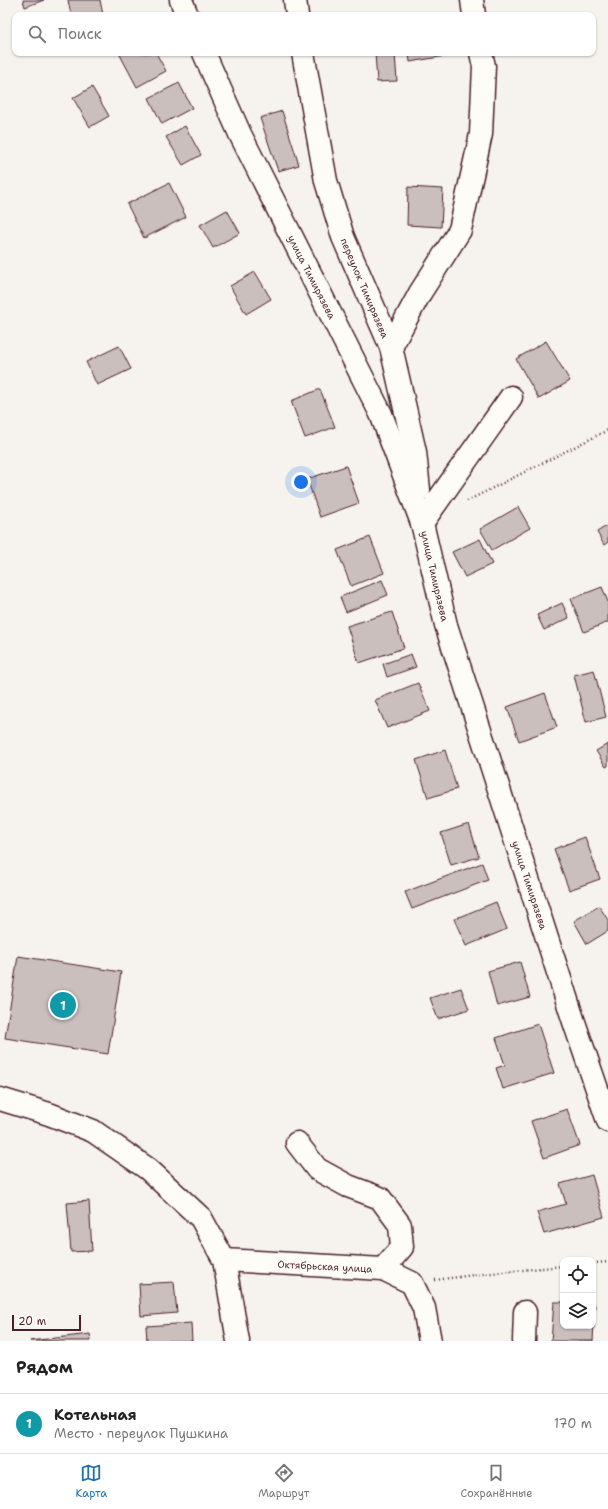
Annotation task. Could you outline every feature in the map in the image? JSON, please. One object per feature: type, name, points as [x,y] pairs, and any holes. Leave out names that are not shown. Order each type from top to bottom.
[{"type":"street","points":[[181,0],[186,12]]},
{"type":"street","points":[[295,0],[297,12]]},
{"type":"street","points":[[472,0],[474,12]]},
{"type":"street","name":"улица Тимирязева","points":[[205,56],[240,134],[381,414],[422,523],[446,624],[573,1019],[608,1121]]},
{"type":"street","name":"переулок Тимирязева","points":[[304,56],[326,180],[343,237],[391,347],[414,452],[422,523]]},
{"type":"street","points":[[391,347],[420,293],[460,230],[481,134],[484,66],[482,56]]},
{"type":"street","points":[[422,523],[511,396]]},
{"type":"street","points":[[0,1099],[49,1114],[93,1131],[148,1169],[201,1218],[224,1260],[238,1341]]},
{"type":"street","name":"Октябрьская улица","points":[[224,1260],[383,1269],[402,1247],[400,1225],[380,1198],[348,1186],[317,1168],[297,1143]]},
{"type":"street","points":[[383,1269],[412,1283],[424,1308],[430,1341]]},
{"type":"street","points":[[524,1341],[525,1312]]},
{"type":"path","points":[[463,502],[608,430]]},
{"type":"path","points":[[596,1263],[608,1262]]},
{"type":"path","points":[[412,1283],[560,1266]]},
{"type":"building","points":[[23,0],[44,0],[25,7]]},
{"type":"building","points":[[68,0],[100,0],[102,12],[70,12]]},
{"type":"building","points":[[121,56],[158,56],[166,71],[137,87]]},
{"type":"building","points":[[375,56],[395,56],[397,81],[377,82]]},
{"type":"building","points":[[409,56],[445,56],[410,62]]},
{"type":"building","points":[[179,83],[192,108],[162,124],[149,98]]},
{"type":"building","points":[[92,87],[109,116],[90,127],[73,98]]},
{"type":"building","points":[[282,111],[299,165],[278,171],[260,118]]},
{"type":"building","points":[[185,126],[201,155],[183,165],[166,137]]},
{"type":"building","points":[[169,183],[186,217],[144,238],[127,204]]},
{"type":"building","points":[[408,187],[443,189],[441,227],[407,225]]},
{"type":"building","points":[[227,210],[240,233],[213,248],[200,225]]},
{"type":"building","points":[[255,272],[271,299],[246,314],[230,286]]},
{"type":"building","points":[[546,341],[570,381],[539,399],[516,359]]},
{"type":"building","points":[[119,346],[131,369],[97,385],[86,362]]},
{"type":"building","points":[[320,389],[335,427],[305,438],[291,401]]},
{"type":"building","points":[[346,466],[359,503],[320,517],[307,479]]},
{"type":"building","points":[[518,507],[530,528],[492,550],[480,529]]},
{"type":"building","points":[[608,525],[608,542],[604,545],[597,532]]},
{"type":"building","points":[[370,537],[384,573],[351,586],[337,550]]},
{"type":"building","points":[[480,539],[492,564],[465,577],[452,552]]},
{"type":"building","points":[[382,580],[388,595],[346,612],[340,597]]},
{"type":"building","points":[[602,587],[608,602],[608,622],[584,632],[571,599]]},
{"type":"building","points":[[562,603],[569,618],[544,630],[537,615]]},
{"type":"building","points":[[392,612],[404,648],[359,663],[347,626]]},
{"type":"building","points":[[411,654],[416,667],[387,677],[383,664]]},
{"type":"building","points":[[594,670],[606,717],[586,722],[574,675]]},
{"type":"building","points":[[418,683],[430,711],[387,728],[375,700]]},
{"type":"building","points":[[545,693],[557,727],[519,741],[507,707]]},
{"type":"building","points":[[608,744],[608,766],[606,767],[596,751]]},
{"type":"building","points":[[445,750],[457,789],[428,798],[416,760]]},
{"type":"building","points":[[469,824],[479,857],[451,865],[441,833]]},
{"type":"building","points":[[585,837],[600,879],[569,890],[554,849]]},
{"type":"building","points":[[482,863],[488,880],[412,909],[405,892]]},
{"type":"building","points":[[496,902],[507,929],[466,946],[454,919]]},
{"type":"building","points":[[599,906],[608,920],[608,931],[587,944],[574,921]]},
{"type":"building","points":[[18,956],[121,972],[108,1054],[5,1038]]},
{"type":"building","points":[[520,962],[530,997],[497,1006],[488,971]]},
{"type":"building","points":[[461,988],[469,1009],[438,1019],[430,998]]},
{"type":"building","points":[[538,1024],[554,1073],[503,1089],[496,1068],[505,1065],[496,1038]]},
{"type":"building","points":[[567,1109],[580,1145],[544,1158],[531,1121]]},
{"type":"building","points":[[592,1175],[604,1217],[544,1234],[537,1212],[566,1204],[560,1184]]},
{"type":"building","points":[[89,1201],[92,1251],[71,1252],[67,1203]]},
{"type":"building","points":[[174,1282],[177,1313],[141,1316],[139,1284]]},
{"type":"building","points":[[554,1302],[560,1302],[560,1329],[594,1329],[593,1341],[551,1341]]},
{"type":"building","points":[[191,1323],[192,1341],[147,1341],[146,1326]]},
{"type":"building","points":[[90,1334],[91,1341],[30,1341]]},
{"type":"place","name":"Котельная","points":[[63,1005]]}]
